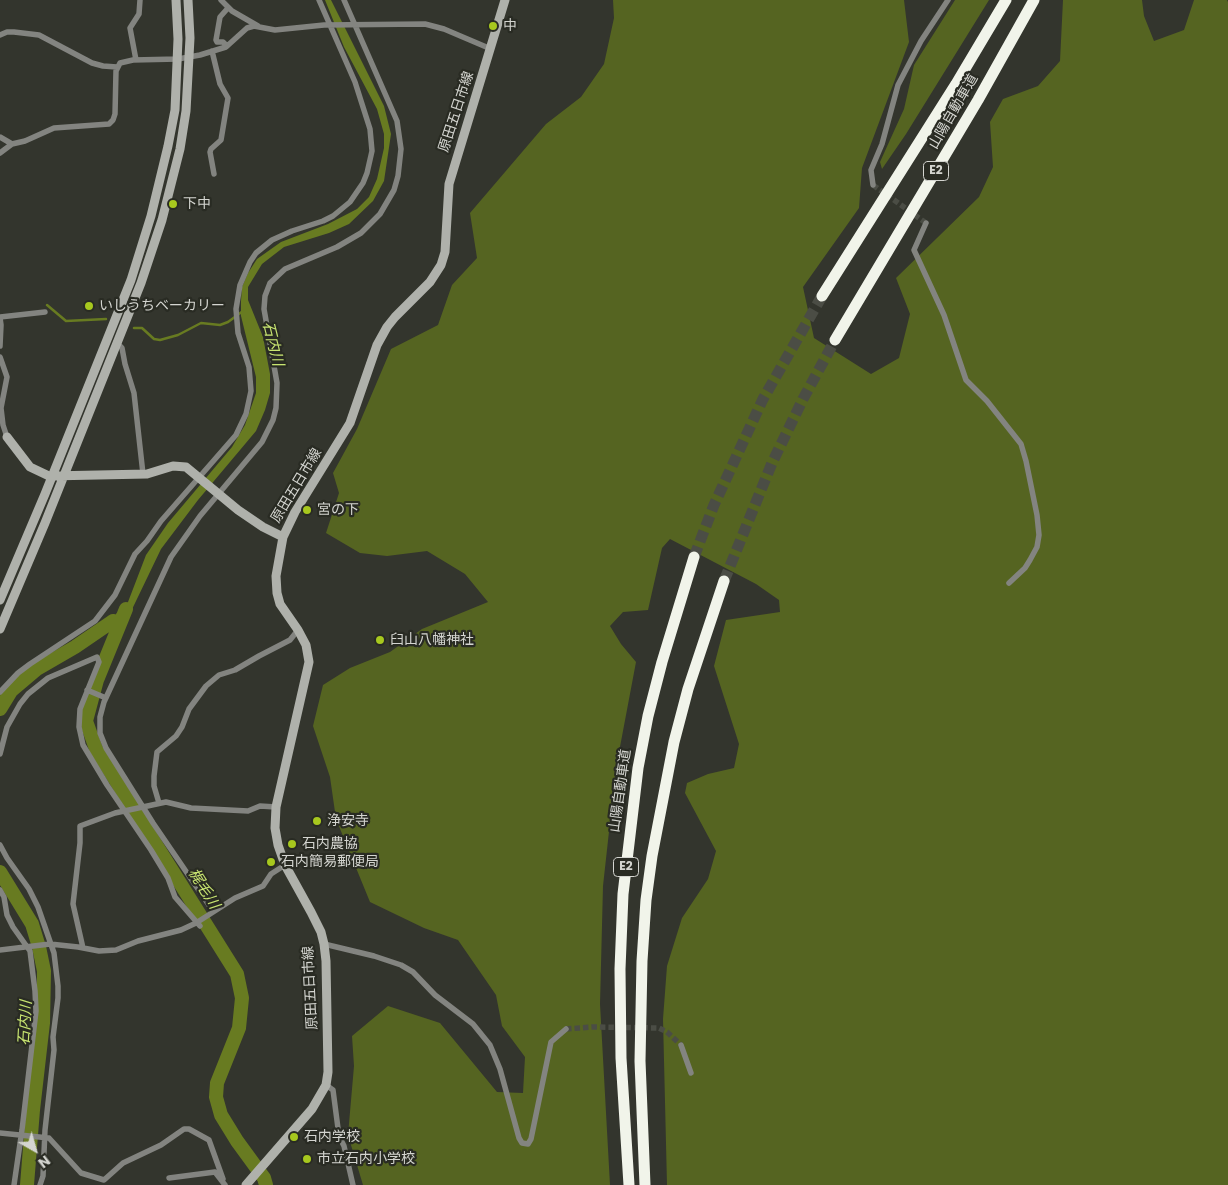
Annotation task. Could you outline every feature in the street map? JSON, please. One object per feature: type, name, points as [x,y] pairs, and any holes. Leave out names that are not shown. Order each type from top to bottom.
[{"type":"highway","name":"山陽自動車道","points":[[822,296],[956,84],[1006,0]]},
{"type":"highway","name":"山陽自動車道","points":[[835,340],[974,108],[1034,0]]},
{"type":"highway","name":"山陽自動車道","points":[[629,1185],[621,1058],[620,970],[623,894],[638,768],[648,716],[664,653],[694,557]]},
{"type":"highway","name":"E2","points":[[645,1185],[640,1053],[642,962],[646,900],[674,742],[688,689],[724,581]]},
{"type":"main road","points":[[0,600],[52,477],[131,280],[146,234],[175,110],[178,59],[176,0]]},
{"type":"main road","points":[[0,629],[141,284],[162,220],[180,148],[186,111],[189,57],[188,0]]},
{"type":"main road","name":"原田五日市線","points":[[246,1185],[312,1109],[326,1085],[328,1072],[324,944],[321,932],[285,865],[278,845],[276,828],[276,807],[309,662],[306,645],[280,604],[277,593],[276,576],[283,537],[295,512],[350,423],[377,345],[387,326],[430,282],[441,265],[445,252],[449,184],[505,0]]},
{"type":"main road","points":[[7,437],[30,467],[52,477],[143,474],[181,465],[201,478],[238,510],[263,527],[283,537]]},
{"type":"street","points":[[136,60],[130,28],[139,14],[140,0]]},
{"type":"street","points":[[221,0],[228,8],[258,26],[275,30],[354,24],[425,24],[444,29],[491,49]]},
{"type":"street","points":[[0,692],[18,673],[30,664],[95,621],[115,595],[135,554],[236,435],[244,420],[249,403],[250,379],[249,367],[238,333],[236,308],[240,285],[247,266],[256,253],[272,240],[323,221],[342,210],[357,193],[367,173],[372,151],[370,129],[355,82],[320,0]]},
{"type":"street","points":[[212,912],[143,808],[103,741],[100,733],[100,718],[105,698],[171,557],[190,529],[262,442],[268,432],[276,408],[278,383],[264,309],[265,296],[270,283],[285,269],[337,247],[361,233],[380,214],[394,190],[398,176],[401,149],[397,122],[344,0]]},
{"type":"street","points":[[873,185],[871,170],[882,144],[898,85],[921,41],[948,0]]},
{"type":"street","points":[[227,46],[223,42],[217,42],[216,40],[220,17],[228,8]]},
{"type":"street","points":[[0,35],[14,32],[39,36],[92,63],[117,67],[124,61],[178,59],[212,51],[227,46],[247,28],[258,26]]},
{"type":"street","points":[[212,51],[220,84],[228,98],[221,140],[210,152],[214,174]]},
{"type":"street","points":[[0,153],[12,144],[54,128],[103,126],[109,124],[115,114],[117,67]]},
{"type":"street","points":[[0,137],[12,144]]},
{"type":"street","points":[[926,223],[914,250],[944,315],[966,380],[987,401],[1021,444],[1026,461],[1039,535],[1037,547],[1030,560],[1009,583]]},
{"type":"street","points":[[0,346],[0,317],[45,312]]},
{"type":"street","points":[[116,342],[122,348],[125,366],[134,393],[143,474]]},
{"type":"street","points":[[0,356],[7,377],[1,408],[7,437]]},
{"type":"street","points":[[158,803],[154,786],[157,752],[176,736],[182,727],[189,709],[206,686],[220,675],[236,670],[290,640],[298,630]]},
{"type":"street","points":[[0,754],[7,727],[28,694],[48,678],[97,657],[99,662],[78,718],[80,737],[87,754],[127,812],[166,874],[173,893],[198,923]]},
{"type":"street","points":[[87,691],[105,698]]},
{"type":"street","points":[[83,948],[73,904],[80,843],[80,826],[115,814],[166,802],[191,808],[248,811],[260,806],[276,807]]},
{"type":"street","points":[[0,845],[6,858],[29,889],[38,907],[54,954],[58,992],[54,1020],[54,1050],[44,1138],[43,1176],[40,1185]]},
{"type":"street","points":[[0,950],[50,945],[99,951],[116,950],[138,941],[181,930],[198,923],[236,898],[263,886],[271,874],[285,865]]},
{"type":"street","points":[[0,890],[4,897],[7,915],[13,927],[29,946],[34,974],[36,1010],[23,1136],[14,1185]]},
{"type":"street","points":[[324,944],[401,964],[413,972],[435,995],[473,1024],[490,1046],[500,1069],[522,1143],[528,1144],[530,1139],[551,1042],[566,1029]]},
{"type":"street","points":[[681,1045],[691,1073]]},
{"type":"street","points":[[326,1085],[333,1090],[339,1136],[344,1146],[353,1185]]},
{"type":"street","points":[[0,1133],[49,1138],[81,1173],[104,1180],[123,1163],[161,1145],[184,1129],[189,1129],[209,1140],[223,1183]]},
{"type":"street","points":[[169,1178],[215,1172],[223,1183]]},
{"type":"shaded area","points":[[325,0],[331,0],[384,106],[391,134],[384,181],[373,201],[349,224],[329,233],[284,247],[262,264],[248,287],[248,300],[263,337],[270,374],[270,393],[256,431],[198,500],[161,549],[124,626],[91,633],[113,617],[128,602],[146,555],[168,523],[232,447],[245,425],[256,393],[256,377],[241,316],[242,287],[248,273],[257,259],[281,242],[328,224],[357,209],[369,197],[377,179],[384,148],[384,134],[377,109],[344,47]]},
{"type":"shaded area","points":[[613,0],[904,0],[909,42],[862,168],[859,208],[803,287],[814,338],[871,374],[899,358],[910,314],[896,278],[979,197],[993,167],[990,122],[1003,99],[1038,86],[1060,61],[1063,0],[1142,0],[1144,16],[1154,41],[1184,30],[1194,0],[1227,0],[1228,1185],[667,1185],[663,1019],[667,966],[682,918],[708,879],[716,851],[685,793],[687,783],[708,774],[734,768],[739,744],[714,666],[726,620],[780,612],[779,600],[756,584],[670,539],[662,548],[648,610],[623,612],[610,626],[621,644],[636,662],[616,768],[603,886],[600,1004],[610,1185],[363,1185],[348,1135],[354,1066],[352,1036],[388,1006],[440,1023],[497,1092],[523,1093],[525,1057],[502,1026],[496,995],[458,940],[424,928],[370,902],[336,819],[330,777],[313,726],[323,685],[350,668],[390,652],[422,629],[488,602],[465,574],[427,551],[387,556],[360,553],[326,533],[339,493],[333,473],[357,429],[391,349],[438,325],[452,285],[477,258],[470,213],[546,124],[581,97],[604,64],[614,18]]},
{"type":"shaded area","points":[[955,0],[989,0],[906,134],[882,169],[880,162],[904,109],[914,65]]},
{"type":"waterway","points":[[47,305],[66,321],[106,319]]},
{"type":"waterway","points":[[134,328],[142,328],[154,339],[160,340],[178,335],[201,323],[220,325],[228,322],[243,311]]},
{"type":"waterway","name":"梶毛川","points":[[126,609],[97,680],[86,721],[96,749],[237,974],[242,998],[239,1028],[217,1083],[216,1097],[221,1115],[264,1178],[266,1185]]},
{"type":"waterway","name":"石内川","points":[[0,709],[11,691],[37,669],[75,647],[113,621]]},
{"type":"waterway","name":"石内川","points":[[0,872],[32,924],[44,971],[43,1023],[27,1185]]},
{"type":"tunnel","points":[[873,185],[926,223]]},
{"type":"tunnel","points":[[694,557],[714,505],[763,399],[822,296]]},
{"type":"tunnel","points":[[724,581],[772,463],[803,399],[835,340]]},
{"type":"tunnel","points":[[566,1029],[593,1027],[659,1028],[667,1032],[681,1045]]},
{"type":"place","name":"中","points":[[493,26]]},
{"type":"place","name":"下中","points":[[173,204]]},
{"type":"place","name":"いしうちベーカリー","points":[[89,306]]},
{"type":"place","name":"宮の下","points":[[307,510]]},
{"type":"place","name":"臼山八幡神社","points":[[380,640]]},
{"type":"place","name":"浄安寺","points":[[317,821]]},
{"type":"place","name":"石内農協","points":[[292,844]]},
{"type":"place","name":"石内簡易郵便局","points":[[271,862]]},
{"type":"place","name":"石内学校","points":[[294,1137]]},
{"type":"place","name":"市立石内小学校","points":[[307,1159]]}]
